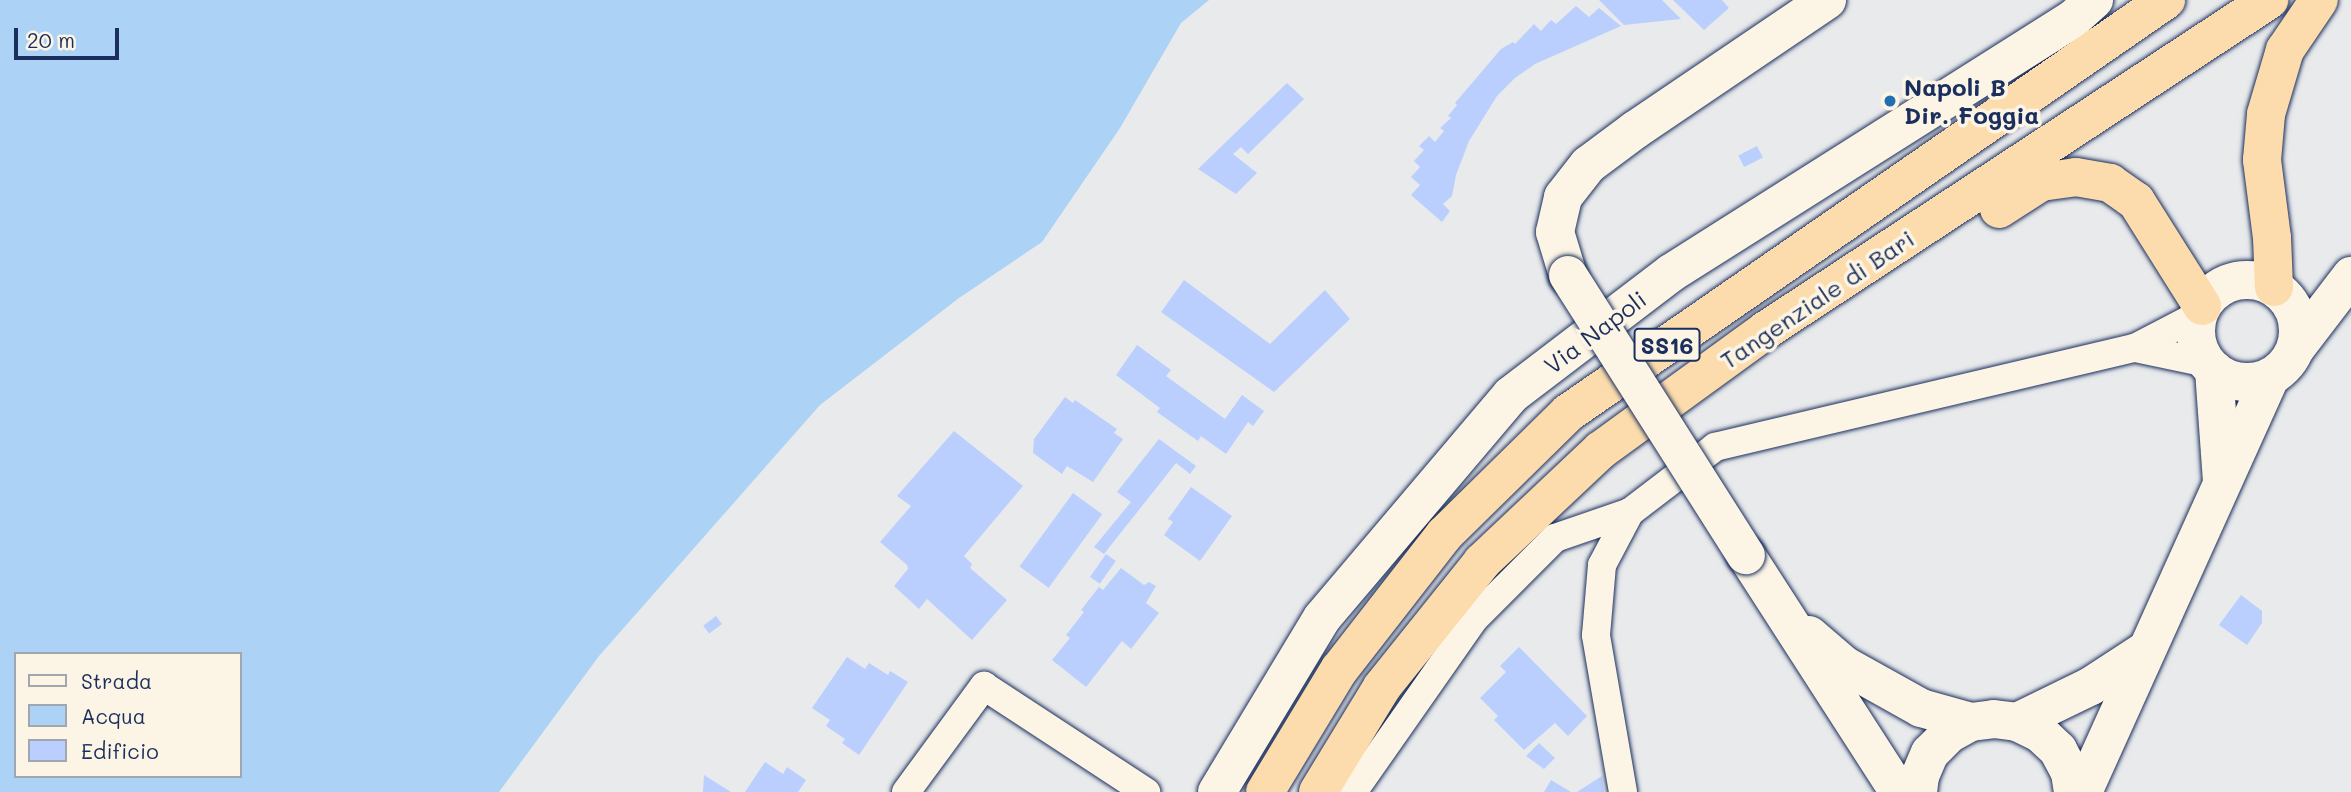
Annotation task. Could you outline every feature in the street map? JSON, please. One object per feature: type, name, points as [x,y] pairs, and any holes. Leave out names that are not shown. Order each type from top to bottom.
[{"type":"highway","name":"Tangenziale di Bari","points":[[1265,792],[1339,670],[1445,534],[1568,413],[2143,11],[2166,0]]},
{"type":"highway","name":"Tangenziale di Bari","points":[[1318,792],[1381,687],[1482,562],[1601,450],[1766,330],[2269,0]]},
{"type":"highway","points":[[2278,289],[2262,160],[2266,114],[2285,50],[2319,0]]},
{"type":"highway","points":[[1766,330],[1846,308],[2041,182],[2076,177],[2110,183],[2136,201],[2200,311]]},
{"type":"street","points":[[1827,0],[1588,165],[1563,197],[1555,232],[1567,275],[1899,792]]},
{"type":"street","name":"Via Napoli","points":[[1217,792],[1322,618],[1511,396],[1671,273],[2074,18],[2094,0]]},
{"type":"street","points":[[1353,792],[1475,618],[1555,538],[1630,512],[1715,447],[2135,348],[2200,311],[2216,290],[2234,281],[2254,279],[2278,289],[2350,277]]},
{"type":"street","points":[[2135,348],[2211,367],[2237,382],[2270,377],[2286,366],[2296,348],[2350,277]]},
{"type":"street","points":[[2278,289],[2298,318],[2296,348]]},
{"type":"street","points":[[2200,311],[2197,340],[2211,367],[2222,486]]},
{"type":"street","points":[[2083,792],[2270,377]]},
{"type":"street","points":[[1623,792],[1595,635],[1602,565],[1630,512]]},
{"type":"street","points":[[1783,614],[1844,665],[1922,708],[1971,722]]},
{"type":"street","points":[[2017,722],[2091,686],[2146,649]]},
{"type":"street","points":[[906,792],[984,686],[1146,792]]},
{"type":"street","points":[[1918,792],[1920,776],[1930,753],[1948,734],[1971,722],[1994,719],[2017,722],[2040,733],[2059,750],[2070,773],[2073,792]]},
{"type":"water","points":[[0,0],[1209,0],[1181,23],[1120,128],[1042,242],[959,298],[820,405],[599,656],[499,792],[0,792]]},
{"type":"building","points":[[1599,0],[1662,0],[1681,19],[1624,25]]},
{"type":"building","points":[[1673,0],[1722,0],[1729,8],[1704,30]]},
{"type":"building","points":[[1576,6],[1589,17],[1599,8],[1621,26],[1535,64],[1515,78],[1497,96],[1469,141],[1456,175],[1452,196],[1443,204],[1450,211],[1442,222],[1411,195],[1420,185],[1411,177],[1420,167],[1414,161],[1424,150],[1419,146],[1429,136],[1435,142],[1444,131],[1440,128],[1451,118],[1448,116],[1457,105],[1455,103],[1501,49],[1513,42],[1515,44],[1534,24],[1541,31],[1551,20],[1556,24]]},
{"type":"building","points":[[1287,83],[1304,99],[1248,154],[1241,147],[1233,154],[1257,173],[1236,194],[1198,169]]},
{"type":"building","points":[[1757,146],[1763,158],[1744,167],[1738,156]]},
{"type":"building","points":[[1184,280],[1270,344],[1325,290],[1350,319],[1274,392],[1161,312]]},
{"type":"building","points":[[1137,345],[1171,370],[1166,376],[1225,419],[1242,395],[1264,411],[1253,426],[1248,422],[1226,454],[1201,436],[1198,441],[1157,412],[1160,408],[1116,375]]},
{"type":"building","points":[[1065,397],[1073,403],[1075,400],[1117,429],[1114,433],[1123,439],[1093,482],[1067,466],[1062,474],[1033,453],[1034,439]]},
{"type":"building","points":[[954,431],[1023,486],[964,556],[972,564],[970,568],[1007,600],[972,640],[927,599],[919,609],[894,586],[908,569],[907,565],[880,542],[911,506],[897,496]]},
{"type":"building","points":[[1159,439],[1196,466],[1190,474],[1176,463],[1104,554],[1094,547],[1131,502],[1117,492]]},
{"type":"building","points":[[1191,487],[1232,516],[1200,561],[1164,535],[1173,522],[1168,519]]},
{"type":"building","points":[[1073,493],[1102,514],[1049,588],[1020,567]]},
{"type":"building","points":[[1106,554],[1116,561],[1100,584],[1090,577]]},
{"type":"building","points":[[1121,568],[1144,585],[1149,582],[1156,586],[1146,603],[1159,613],[1131,649],[1122,641],[1086,687],[1052,660],[1070,638],[1066,635],[1084,612],[1081,610],[1099,587],[1103,590]]},
{"type":"building","points":[[2241,595],[2262,611],[2262,623],[2247,645],[2219,625]]},
{"type":"building","points":[[716,616],[722,624],[709,634],[703,626]]},
{"type":"building","points":[[1519,647],[1587,716],[1568,736],[1555,723],[1524,750],[1494,720],[1498,716],[1480,698],[1506,672],[1500,666]]},
{"type":"building","points":[[847,657],[865,669],[869,663],[888,675],[890,671],[908,682],[859,755],[842,743],[845,739],[826,726],[830,720],[812,708]]},
{"type":"building","points":[[1539,743],[1555,758],[1544,769],[1526,756]]},
{"type":"building","points":[[765,762],[783,774],[787,767],[806,780],[798,792],[745,792]]},
{"type":"building","points":[[704,775],[731,792],[703,792]]},
{"type":"building","points":[[1602,776],[1604,792],[1577,792]]},
{"type":"building","points":[[1551,780],[1571,792],[1544,792]]},
{"type":"place","name":"Napoli B Dir. Foggia","points":[[1890,101]]}]
